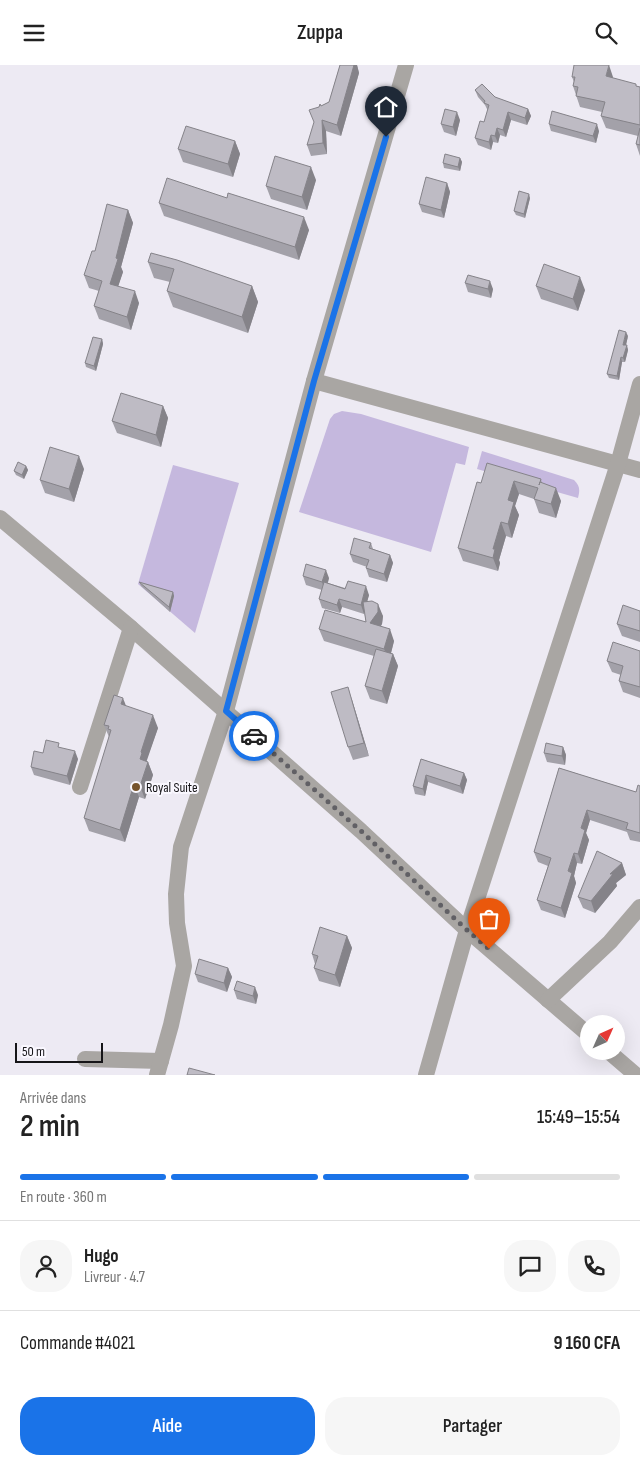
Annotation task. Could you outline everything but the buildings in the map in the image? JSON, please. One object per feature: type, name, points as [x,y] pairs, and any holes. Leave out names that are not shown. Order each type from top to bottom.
[{"type":"street","points":[[85,1059],[159,1068],[171,1025],[184,965],[177,923],[176,894],[181,847],[226,711],[314,381],[406,65]]},
{"type":"street","points":[[314,381],[640,470]]},
{"type":"street","points":[[426,1075],[467,930],[618,464],[640,384]]},
{"type":"street","points":[[0,518],[226,711],[361,831],[467,930],[580,1027]]},
{"type":"street","points":[[80,787],[131,628]]},
{"type":"street","points":[[548,1000],[610,942],[640,907]]},
{"type":"street","points":[[618,1060],[636,1075]]},
{"type":"shaded area","points":[[342,411],[361,414],[469,447],[465,465],[456,463],[431,552],[299,512],[330,419],[334,414]]},
{"type":"shaded area","points":[[482,451],[574,480],[579,488],[578,498],[477,469]]},
{"type":"shaded area","points":[[173,465],[239,483],[195,633],[138,584]]},
{"type":"way so far","points":[[254,736],[489,949]]},
{"type":"place","name":"Royal Suite","points":[[136,787]]},
{"type":"route","points":[[254,736],[226,711],[314,381],[386,137]]}]
